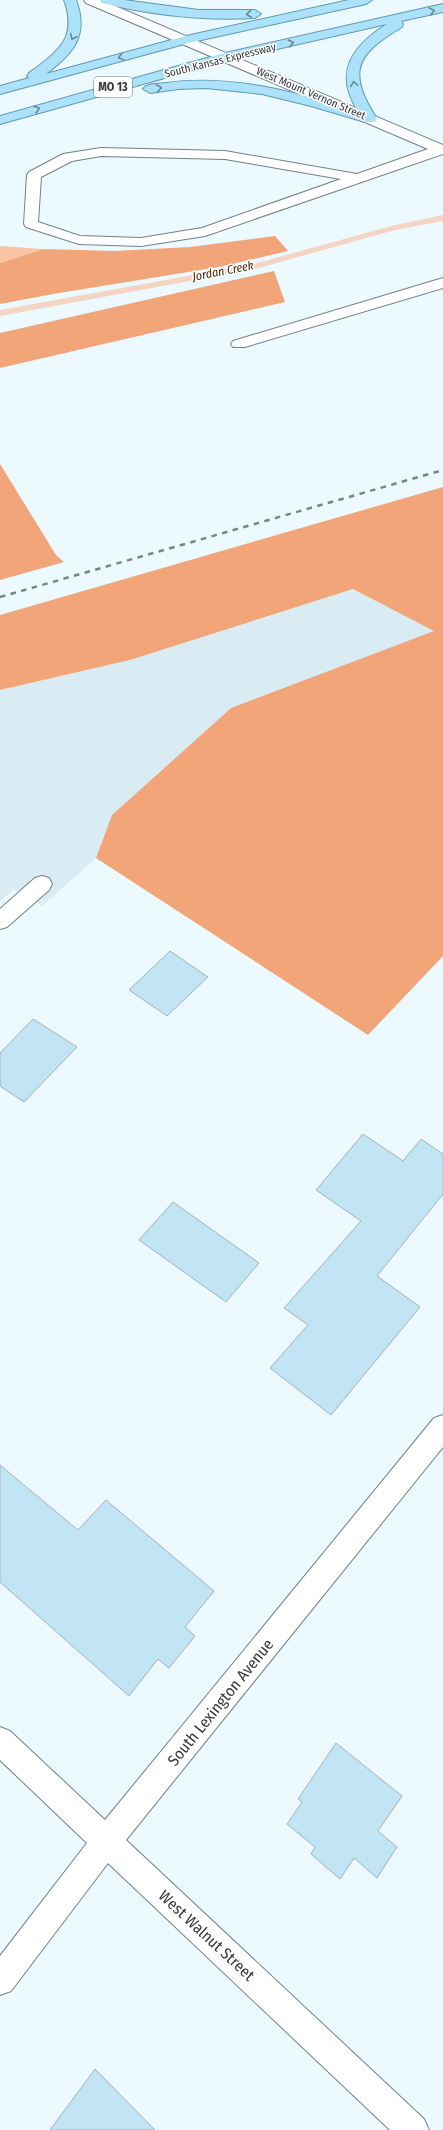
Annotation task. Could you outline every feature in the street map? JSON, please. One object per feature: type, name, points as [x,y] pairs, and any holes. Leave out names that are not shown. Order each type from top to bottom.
[{"type":"main road","points":[[21,84],[55,60],[72,40],[77,29],[77,18],[70,0]]},
{"type":"main road","points":[[106,0],[163,11],[212,16],[282,11],[362,1]]},
{"type":"main road","name":"South Kansas Expressway","points":[[0,90],[186,40],[362,1]]},
{"type":"main road","name":"South Kansas Expressway","points":[[0,120],[226,57],[443,8]]},
{"type":"main road","points":[[370,119],[357,98],[353,87],[352,75],[359,55],[369,43],[413,15]]},
{"type":"main road","points":[[0,132],[137,92],[186,85],[240,87],[268,91],[316,102],[370,119]]},
{"type":"street","name":"West Mount Vernon Street","points":[[90,0],[442,150]]},
{"type":"street","points":[[358,178],[225,155],[101,152],[68,157],[34,175],[31,224],[79,240],[141,242],[205,232],[442,150]]},
{"type":"street","points":[[239,344],[443,284]]},
{"type":"street","points":[[0,921],[42,884]]},
{"type":"street","name":"South Lexington Avenue","points":[[0,1980],[107,1841],[443,1427]]},
{"type":"street","name":"West Walnut Street","points":[[0,1741],[413,2130]]},
{"type":"shaded area","points":[[275,236],[288,251],[219,267],[0,304],[0,263],[44,249],[115,251],[190,247]]},
{"type":"shaded area","points":[[0,246],[44,249],[0,263]]},
{"type":"shaded area","points":[[274,271],[285,302],[0,368],[0,333]]},
{"type":"shaded area","points":[[0,464],[56,555],[64,562],[0,580]]},
{"type":"shaded area","points":[[443,487],[443,956],[368,1035],[96,858],[112,815],[231,708],[434,631],[353,589],[130,660],[0,690],[0,615]]},
{"type":"shaded area","points":[[353,589],[435,631],[231,708],[112,815],[96,858],[42,906],[14,889],[0,901],[0,690],[130,660]]},
{"type":"building","points":[[170,951],[208,977],[167,1016],[129,990]]},
{"type":"building","points":[[33,1019],[77,1047],[24,1102],[0,1086],[0,1053]]},
{"type":"building","points":[[363,1134],[403,1161],[421,1139],[443,1154],[443,1194],[377,1276],[420,1307],[331,1415],[270,1368],[308,1325],[284,1308],[361,1221],[316,1190]]},
{"type":"building","points":[[173,1202],[259,1263],[226,1302],[139,1240]]},
{"type":"building","points":[[0,1465],[78,1530],[106,1500],[214,1591],[185,1627],[195,1636],[169,1668],[158,1659],[129,1696],[0,1582]]},
{"type":"building","points":[[336,1743],[402,1796],[378,1831],[397,1847],[377,1878],[354,1858],[340,1879],[311,1854],[315,1847],[287,1824],[302,1802],[298,1799]]},
{"type":"building","points":[[95,2069],[155,2130],[50,2130]]},
{"type":"waterway","name":"Jordan Creek","points":[[0,313],[255,266],[394,228],[443,218]]},
{"type":"railway","points":[[0,597],[443,470]]}]
